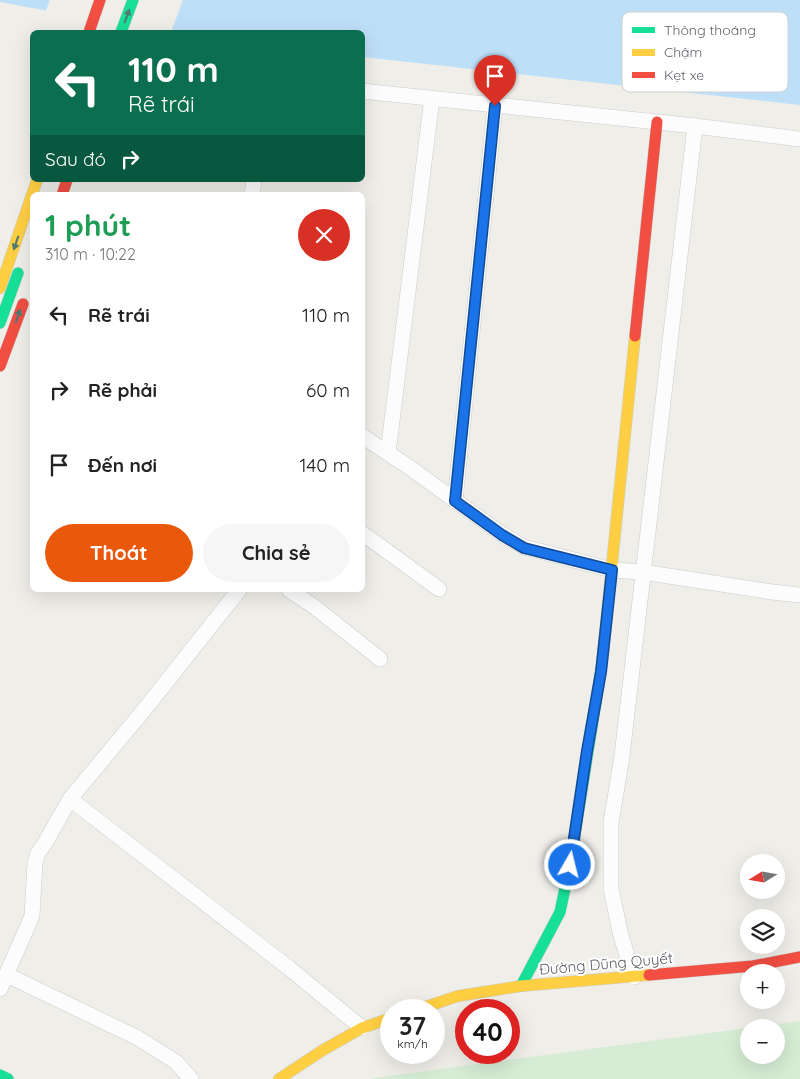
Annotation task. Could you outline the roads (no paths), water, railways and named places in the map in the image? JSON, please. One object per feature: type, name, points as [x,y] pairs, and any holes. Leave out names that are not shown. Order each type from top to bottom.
[{"type":"main road","points":[[90,30],[100,0]]},
{"type":"main road","points":[[122,30],[132,0]]},
{"type":"main road","points":[[521,986],[560,912],[570,865],[601,672],[657,122]]},
{"type":"main road","points":[[0,288],[30,203]]},
{"type":"main road","points":[[0,323],[23,259]]},
{"type":"main road","points":[[0,366],[26,294]]},
{"type":"main road","name":"Đường Dũng Quyết","points":[[445,1000],[458,996],[521,986],[753,966],[800,957]]},
{"type":"main road","points":[[280,1079],[323,1050],[362,1028],[380,1022]]},
{"type":"main road","points":[[0,1075],[8,1079]]},
{"type":"street","points":[[365,92],[695,126],[800,139]]},
{"type":"street","points":[[388,453],[432,98]]},
{"type":"street","points":[[455,501],[495,106]]},
{"type":"street","points":[[634,976],[621,936],[611,889],[611,823],[622,756],[695,126]]},
{"type":"street","points":[[365,438],[502,535],[524,548],[612,570],[643,572],[800,595]]},
{"type":"street","points":[[365,535],[439,589]]},
{"type":"street","points":[[0,989],[32,916],[35,863],[38,853],[70,799],[148,705],[237,592]]},
{"type":"street","points":[[292,592],[312,605],[380,659]]},
{"type":"street","points":[[70,799],[289,968],[362,1028]]},
{"type":"street","points":[[7,975],[138,1038],[176,1062],[191,1079]]},
{"type":"water","points":[[0,0],[800,0],[800,105],[682,92],[788,92],[788,12],[622,12],[622,85],[365,57],[365,30],[151,30],[0,2]]}]
